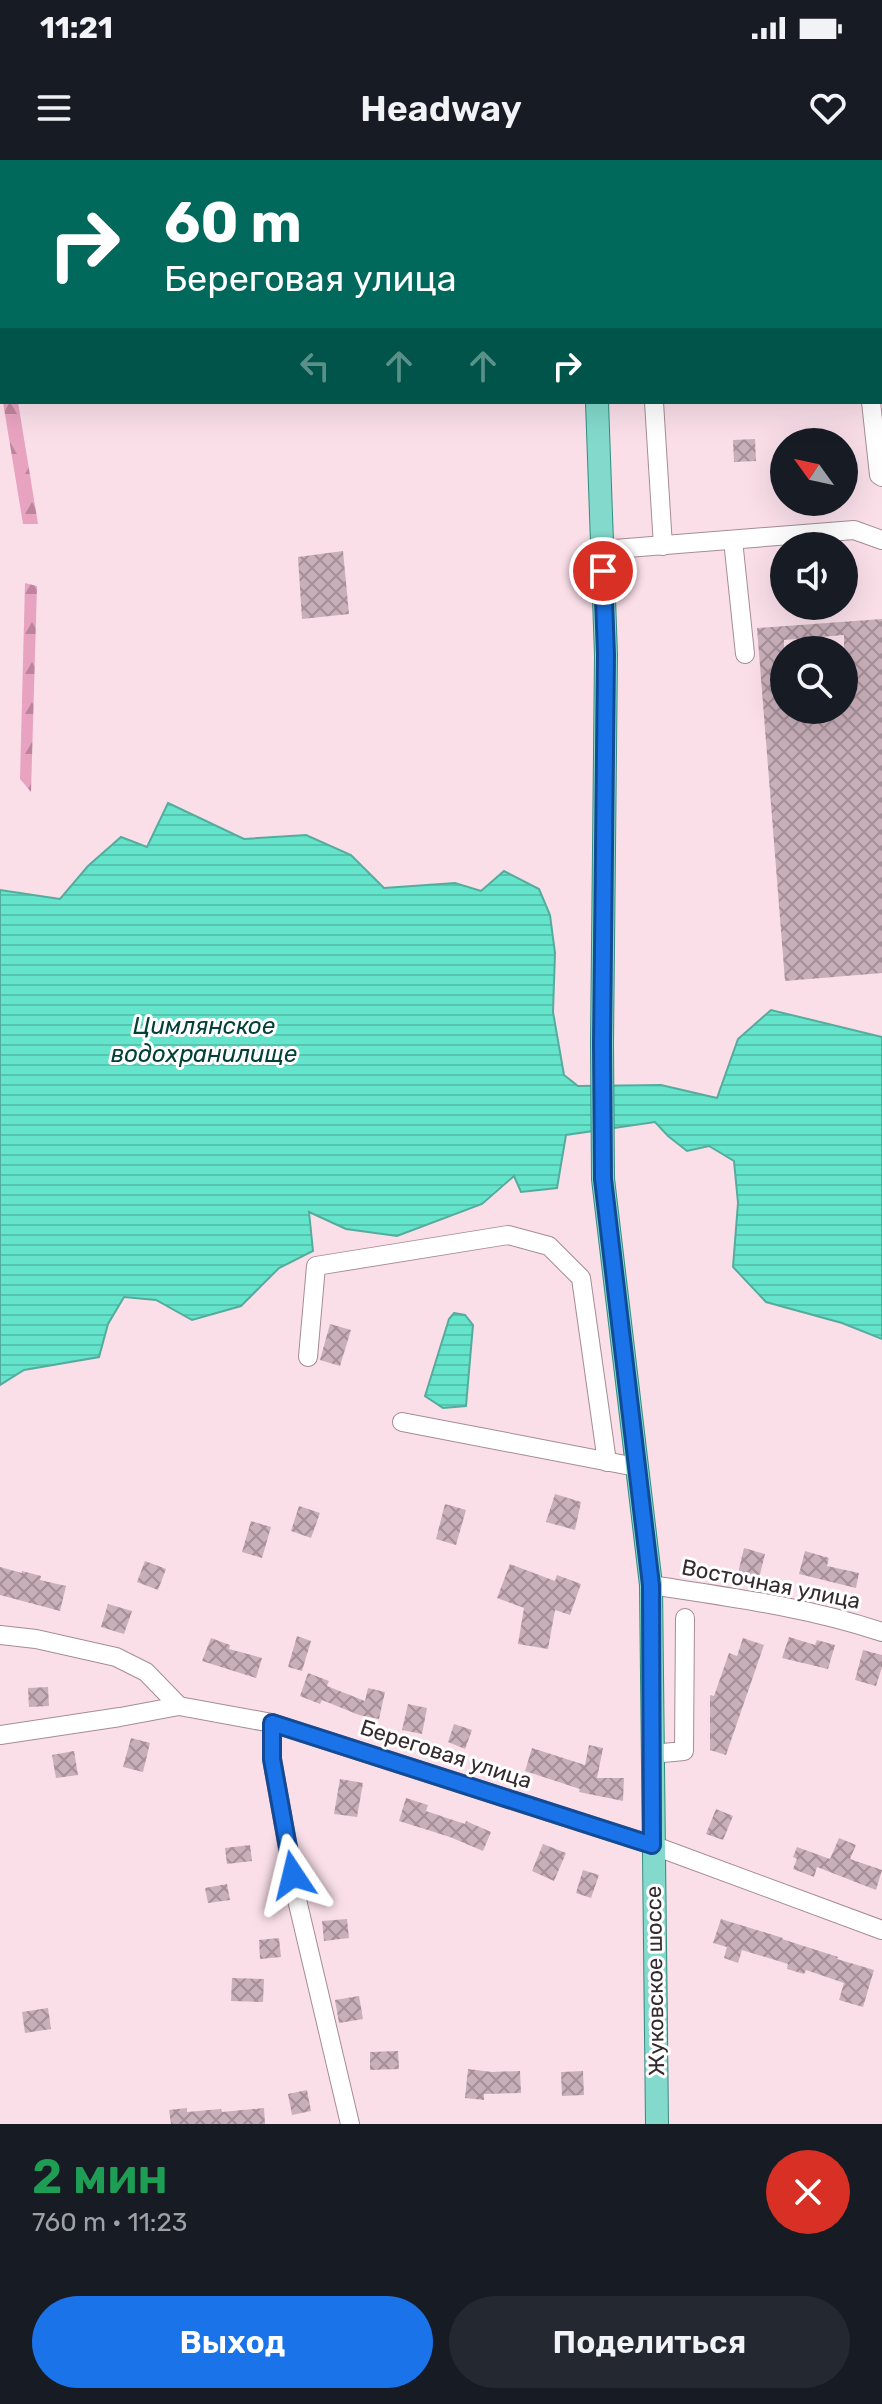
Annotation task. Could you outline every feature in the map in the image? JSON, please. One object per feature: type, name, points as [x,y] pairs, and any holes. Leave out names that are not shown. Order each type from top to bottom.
[{"type":"main road","name":"Жуковское шоссе","points":[[597,404],[606,655],[603,1179],[651,1585],[657,2124]]},
{"type":"street","points":[[654,404],[663,546]]},
{"type":"street","points":[[871,404],[881,480]]},
{"type":"street","points":[[602,550],[854,530],[882,540]]},
{"type":"street","points":[[733,540],[745,654]]},
{"type":"street","points":[[308,1357],[316,1266],[508,1235],[549,1246],[581,1278],[607,1462]]},
{"type":"street","points":[[402,1422],[636,1467]]},
{"type":"street","name":"Восточная улица","points":[[651,1585],[779,1605],[882,1632]]},
{"type":"street","points":[[652,1754],[684,1751],[685,1618]]},
{"type":"street","points":[[0,1635],[36,1639],[116,1657],[146,1672],[179,1706]]},
{"type":"street","name":"Береговая улица","points":[[0,1735],[179,1706],[272,1723],[652,1845],[882,1930]]},
{"type":"street","points":[[272,1723],[272,1759],[298,1904],[350,2124]]},
{"type":"green space","points":[[3,404],[18,404],[38,524],[23,524]]},
{"type":"green space","points":[[25,583],[37,586],[31,792],[20,779]]},
{"type":"water","name":"Цимлянское водохранилище","points":[[168,803],[244,839],[306,835],[351,855],[384,888],[455,883],[481,891],[504,871],[539,889],[550,915],[555,953],[553,1012],[564,1075],[578,1086],[661,1085],[717,1098],[738,1039],[771,1010],[882,1037],[882,1339],[842,1323],[766,1302],[733,1267],[738,1203],[734,1161],[709,1146],[687,1151],[655,1122],[566,1135],[557,1188],[521,1192],[514,1176],[482,1204],[397,1236],[346,1229],[309,1212],[313,1251],[279,1268],[241,1306],[192,1320],[156,1300],[124,1297],[108,1324],[99,1357],[24,1370],[0,1385],[0,890],[60,899],[88,866],[121,837],[147,847]]},
{"type":"water","points":[[454,1313],[465,1315],[473,1325],[466,1406],[443,1408],[425,1396],[449,1319]]},
{"type":"building","points":[[755,439],[756,461],[734,462],[733,440]]},
{"type":"building","points":[[343,551],[349,614],[302,619],[298,557]]},
{"type":"building","points":[[882,619],[882,973],[785,981],[757,628]]},
{"type":"building","points":[[330,1324],[351,1330],[340,1366],[320,1360]]},
{"type":"building","points":[[555,1494],[581,1502],[575,1530],[546,1522]]},
{"type":"building","points":[[445,1504],[466,1510],[456,1545],[436,1539]]},
{"type":"building","points":[[299,1506],[320,1513],[311,1538],[291,1531]]},
{"type":"building","points":[[251,1521],[271,1527],[262,1558],[242,1552]]},
{"type":"building","points":[[744,1548],[765,1554],[759,1578],[738,1573]]},
{"type":"building","points":[[805,1551],[829,1558],[827,1566],[859,1573],[856,1588],[799,1574]]},
{"type":"building","points":[[145,1561],[166,1569],[158,1590],[137,1582]]},
{"type":"building","points":[[510,1564],[555,1581],[557,1575],[581,1584],[570,1615],[555,1610],[548,1649],[518,1644],[524,1608],[497,1598]]},
{"type":"building","points":[[0,1567],[41,1576],[40,1580],[66,1586],[60,1611],[0,1595]]},
{"type":"building","points":[[108,1604],[132,1611],[124,1634],[101,1627]]},
{"type":"building","points":[[297,1636],[311,1641],[302,1671],[288,1667]]},
{"type":"building","points":[[789,1637],[815,1645],[817,1640],[835,1645],[828,1669],[782,1658]]},
{"type":"building","points":[[211,1638],[230,1645],[229,1649],[262,1658],[256,1678],[202,1661]]},
{"type":"building","points":[[743,1638],[764,1645],[726,1755],[710,1750],[710,1695],[714,1696],[729,1653],[737,1656]]},
{"type":"building","points":[[863,1650],[882,1655],[876,1686],[855,1680]]},
{"type":"building","points":[[308,1673],[329,1681],[327,1686],[365,1701],[368,1688],[385,1692],[379,1719],[300,1696]]},
{"type":"building","points":[[48,1687],[49,1706],[29,1707],[28,1688]]},
{"type":"building","points":[[408,1704],[427,1708],[422,1734],[402,1730]]},
{"type":"building","points":[[454,1724],[472,1730],[465,1749],[448,1742]]},
{"type":"building","points":[[131,1738],[150,1743],[143,1772],[123,1767]]},
{"type":"building","points":[[589,1745],[603,1748],[597,1778],[624,1778],[623,1801],[579,1792],[580,1789],[525,1771],[532,1748],[585,1765]]},
{"type":"building","points":[[74,1751],[78,1775],[56,1778],[52,1755]]},
{"type":"building","points":[[340,1779],[363,1783],[357,1817],[334,1814]]},
{"type":"building","points":[[406,1798],[428,1805],[426,1811],[465,1824],[466,1821],[491,1832],[483,1851],[399,1821]]},
{"type":"building","points":[[716,1809],[733,1816],[723,1840],[706,1834]]},
{"type":"building","points":[[839,1838],[856,1845],[850,1859],[882,1870],[876,1890],[817,1867],[814,1877],[793,1869],[797,1847],[830,1859]]},
{"type":"building","points":[[543,1844],[566,1853],[554,1881],[532,1871]]},
{"type":"building","points":[[250,1845],[252,1861],[227,1864],[225,1848]]},
{"type":"building","points":[[583,1870],[599,1875],[591,1898],[576,1893]]},
{"type":"building","points":[[227,1884],[230,1900],[208,1903],[205,1888]]},
{"type":"building","points":[[347,1919],[349,1938],[324,1941],[322,1921]]},
{"type":"building","points":[[721,1919],[874,1970],[863,2007],[839,2000],[844,1983],[806,1970],[804,1974],[787,1969],[788,1964],[742,1950],[738,1963],[724,1958],[727,1947],[713,1943]]},
{"type":"building","points":[[279,1938],[281,1957],[260,1959],[259,1940]]},
{"type":"building","points":[[232,1978],[264,1979],[263,2002],[231,2001]]},
{"type":"building","points":[[359,1996],[363,2019],[339,2023],[335,2000]]},
{"type":"building","points":[[48,2008],[51,2029],[25,2033],[22,2012]]},
{"type":"building","points":[[398,2051],[399,2069],[370,2070],[370,2052]]},
{"type":"building","points":[[468,2069],[520,2071],[521,2093],[484,2094],[484,2100],[465,2098]]},
{"type":"building","points":[[583,2071],[584,2095],[562,2096],[561,2072]]},
{"type":"building","points":[[307,2090],[311,2111],[292,2115],[288,2094]]},
{"type":"building","points":[[187,2108],[187,2112],[221,2109],[222,2112],[264,2108],[265,2124],[171,2124],[169,2110]]},
{"type":"route","points":[[293,1875],[272,1759],[272,1723],[652,1845],[651,1585],[603,1179],[606,655],[603,571]]}]
